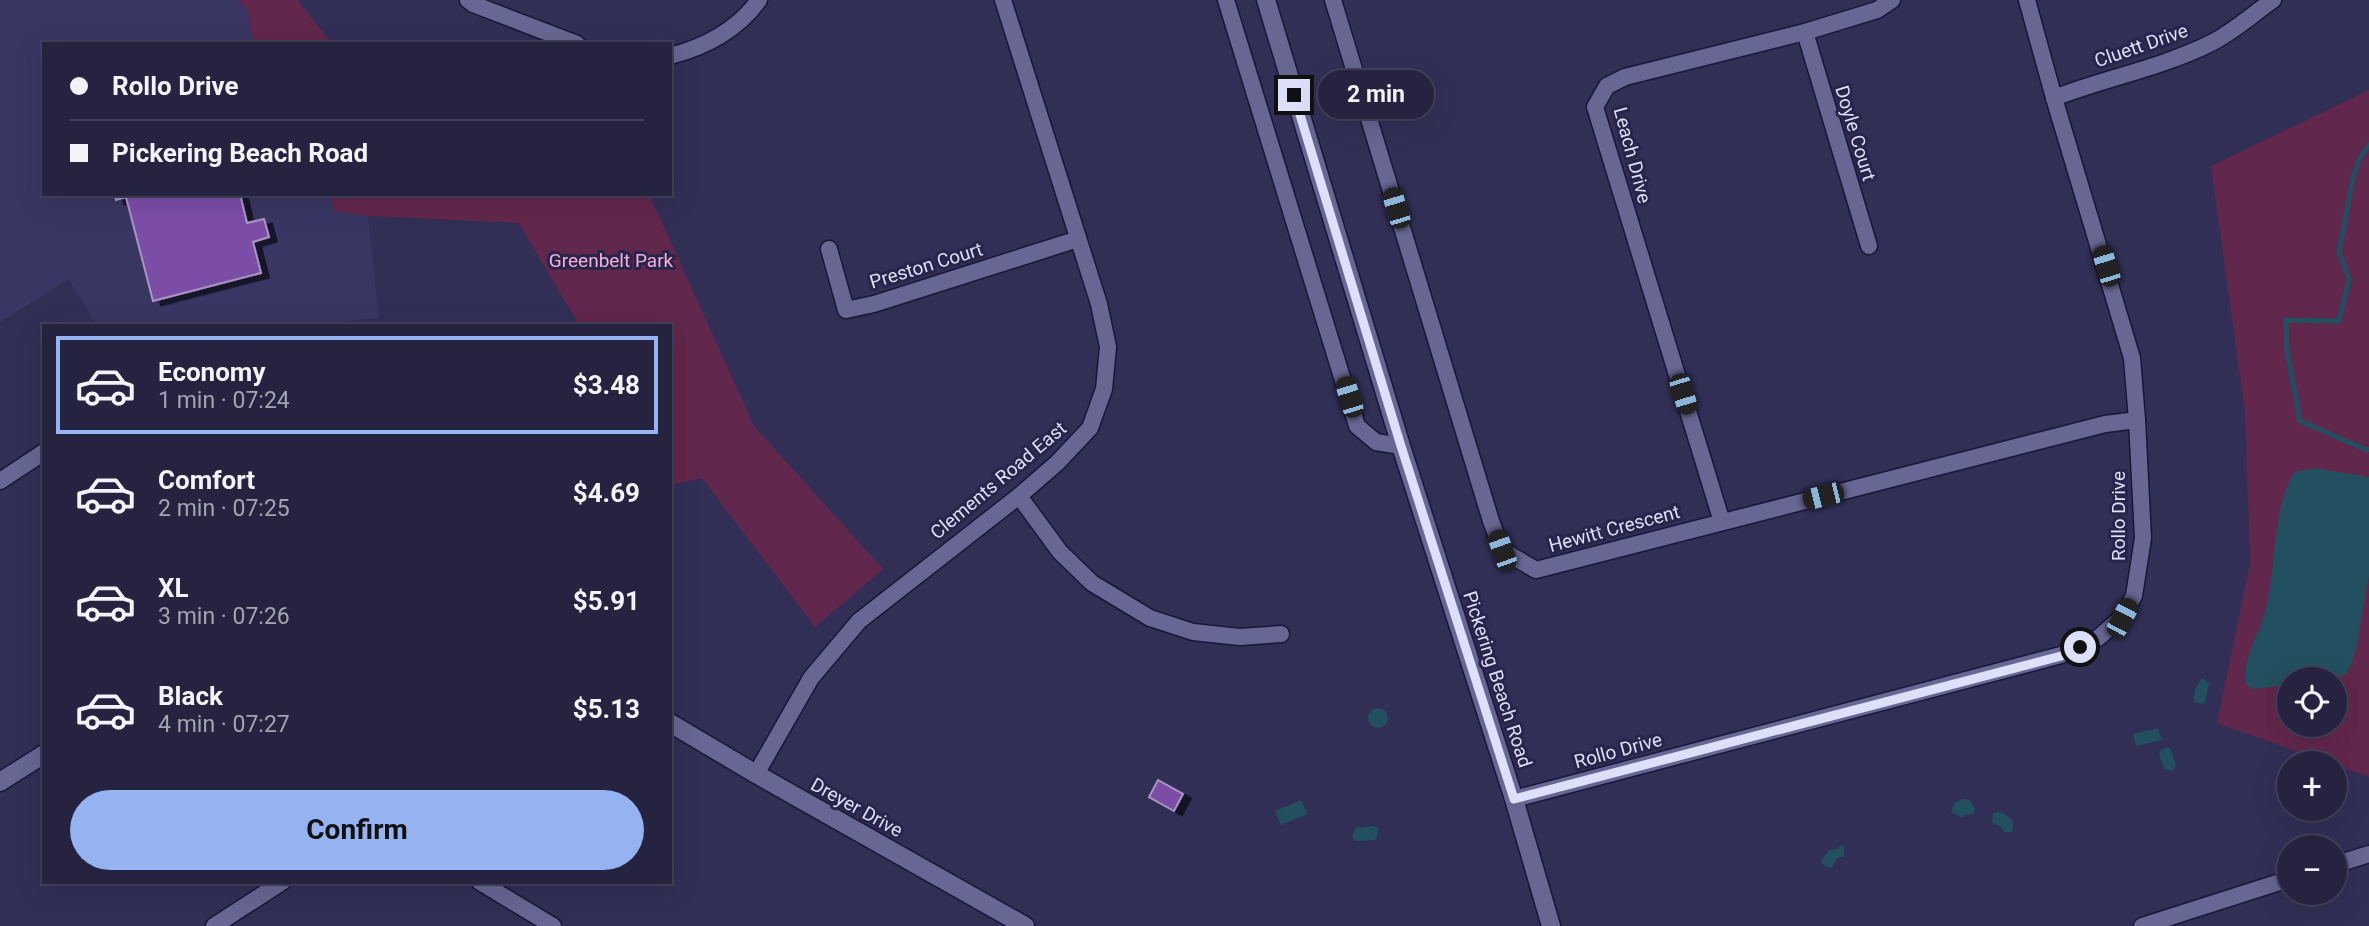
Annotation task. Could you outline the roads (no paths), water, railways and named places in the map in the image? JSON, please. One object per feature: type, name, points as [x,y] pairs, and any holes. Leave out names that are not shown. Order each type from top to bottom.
[{"type":"street","points":[[468,0],[572,42]]},
{"type":"street","points":[[672,56],[690,51],[733,28],[759,0]]},
{"type":"street","name":"Clements Road East","points":[[756,774],[811,678],[859,621],[1057,463],[1090,428],[1104,389],[1108,347],[1099,304],[1003,0]]},
{"type":"street","points":[[1226,0],[1357,426],[1376,442],[1401,446]]},
{"type":"street","name":"Pickering Beach Road","points":[[1266,0],[1401,446],[1514,799],[1551,926]]},
{"type":"street","name":"Hewitt Crescent","points":[[1333,0],[1491,521],[1502,550],[1536,570],[2105,424],[2137,420]]},
{"type":"street","name":"Leach Drive","points":[[1722,522],[1595,107],[1606,86],[1625,77],[1805,32],[1877,10],[1892,0]]},
{"type":"street","name":"Rollo Drive","points":[[1514,799],[2061,656],[2098,638],[2122,618],[2134,596],[2143,538],[2132,358],[2053,98],[2027,0]]},
{"type":"street","name":"Cluett Drive","points":[[2053,98],[2168,61],[2213,42],[2273,0]]},
{"type":"street","name":"Doyle Court","points":[[1805,32],[1869,246]]},
{"type":"street","name":"Preston Court","points":[[829,249],[846,310],[874,304],[1078,239]]},
{"type":"street","points":[[0,481],[42,453]]},
{"type":"street","points":[[1018,496],[1060,552],[1092,583],[1150,618],[1193,632],[1240,637],[1281,634]]},
{"type":"street","name":"Dreyer Drive","points":[[672,724],[1025,926]]},
{"type":"street","points":[[0,782],[42,755]]},
{"type":"street","points":[[2347,861],[2369,854]]},
{"type":"street","points":[[2142,926],[2277,883]]},
{"type":"street","points":[[214,926],[279,884]]},
{"type":"street","points":[[483,884],[553,926]]},
{"type":"water","points":[[2314,468],[2369,477],[2369,576],[2356,649],[2347,672],[2347,667],[2277,667],[2277,686],[2253,689],[2246,685],[2246,666],[2266,608],[2278,520],[2287,487],[2295,472]]},
{"type":"water","points":[[2203,678],[2209,684],[2205,703],[2202,704],[2194,702],[2194,692]]},
{"type":"water","points":[[1378,708],[1385,711],[1388,718],[1385,725],[1378,728],[1371,725],[1368,718],[1371,711]]},
{"type":"water","points":[[2158,728],[2162,740],[2136,746],[2133,734]]},
{"type":"water","points":[[2168,747],[2176,766],[2172,771],[2164,769],[2159,754]]},
{"type":"water","points":[[1963,799],[1970,800],[1975,808],[1974,813],[1965,814],[1963,818],[1951,812],[1955,803]]},
{"type":"water","points":[[1301,800],[1307,814],[1281,825],[1275,811]]},
{"type":"water","points":[[1999,812],[2011,819],[2012,832],[2004,832],[2000,826],[1992,823],[1993,813]]},
{"type":"water","points":[[1356,828],[1378,828],[1374,840],[1355,841],[1352,836]]},
{"type":"water","points":[[1840,845],[1844,847],[1844,856],[1838,858],[1831,868],[1823,865],[1821,861],[1829,850],[1838,849]]},
{"type":"waterway","points":[[2369,145],[2360,158],[2353,178],[2339,252],[2349,279],[2339,321],[2286,320],[2287,349],[2300,421],[2369,449]]},
{"type":"park label","name":"Greenbelt Park","points":[[611,260]]}]
